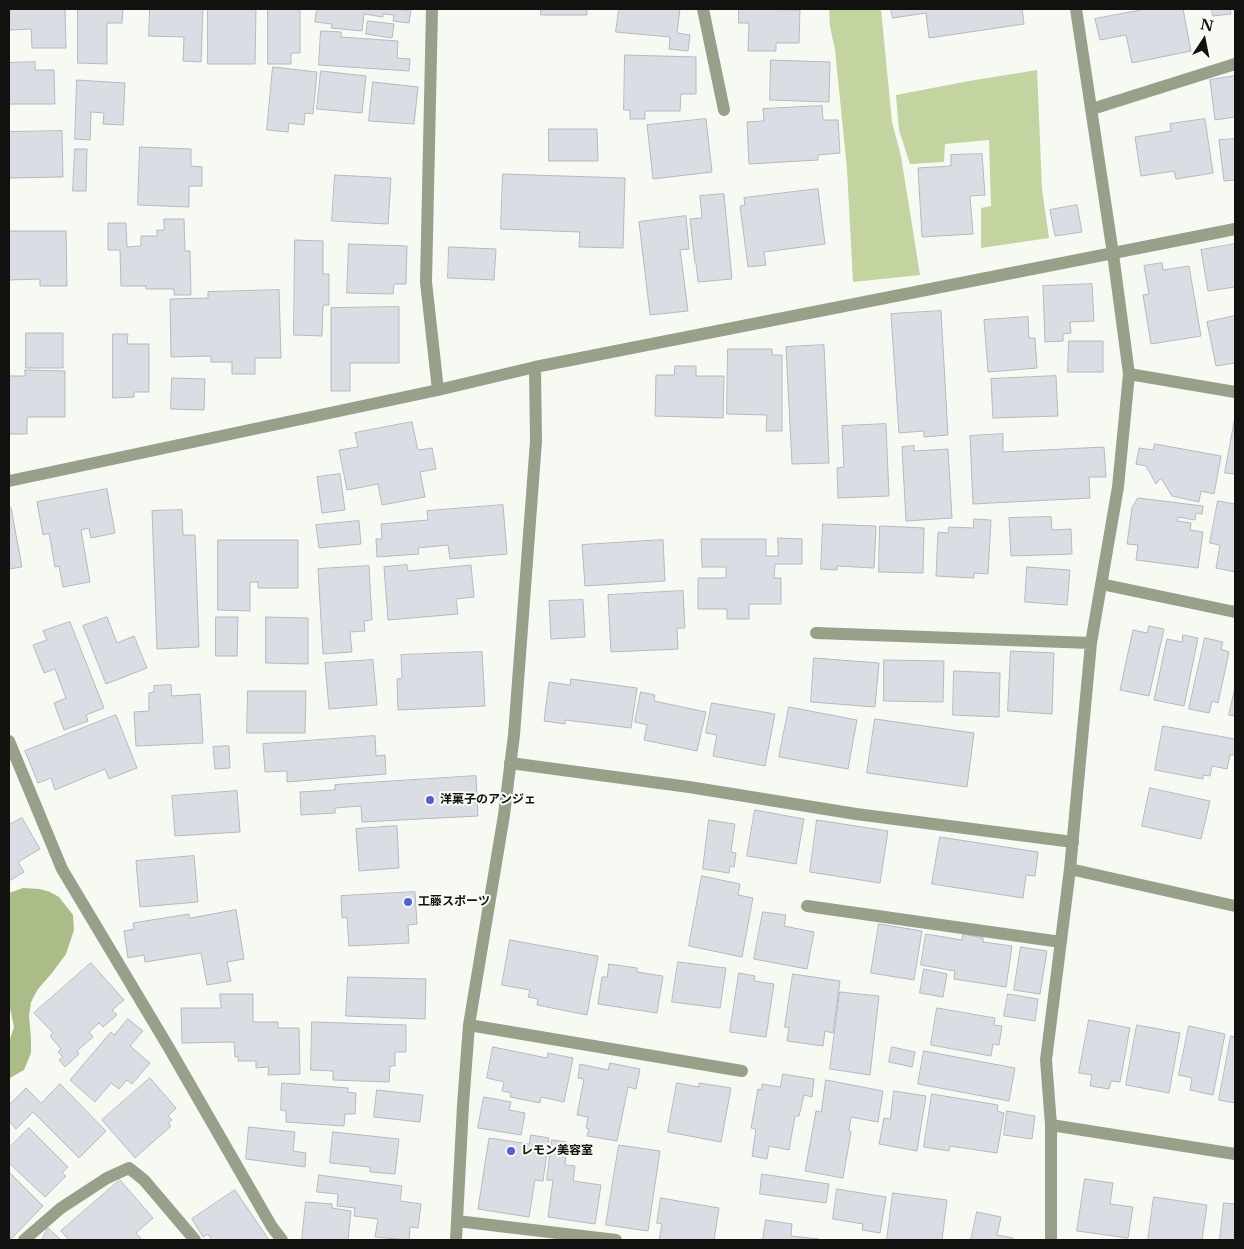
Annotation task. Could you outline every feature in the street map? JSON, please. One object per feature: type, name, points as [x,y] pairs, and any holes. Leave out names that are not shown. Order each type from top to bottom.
[{"type":"street","points":[[432,9],[426,282],[438,390]]},
{"type":"street","points":[[703,9],[724,110]]},
{"type":"street","points":[[1051,1240],[1051,1125],[1046,1060],[1073,842],[1091,642],[1118,487],[1129,374],[1076,9]]},
{"type":"street","points":[[1092,109],[1235,64]]},
{"type":"street","points":[[9,481],[438,390],[535,367],[1235,229]]},
{"type":"street","points":[[456,1240],[469,1025],[504,815],[514,735],[536,441],[535,367]]},
{"type":"street","points":[[1129,374],[1235,392]]},
{"type":"street","points":[[1101,584],[1235,612]]},
{"type":"street","points":[[816,633],[1091,642]]},
{"type":"street","points":[[9,741],[62,869],[169,1048],[272,1227],[282,1240]]},
{"type":"street","points":[[510,763],[689,787],[856,814],[1073,842]]},
{"type":"street","points":[[1070,869],[1235,906]]},
{"type":"street","points":[[807,906],[1061,942]]},
{"type":"street","points":[[469,1025],[742,1071]]},
{"type":"street","points":[[1051,1125],[1235,1154]]},
{"type":"street","points":[[24,1240],[61,1208],[107,1178],[129,1168],[144,1180],[195,1240]]},
{"type":"street","points":[[457,1221],[616,1240]]},
{"type":"green space","points":[[829,9],[881,9],[892,122],[901,156],[920,275],[853,282],[847,169]]},
{"type":"green space","points":[[1037,70],[1042,189],[1049,238],[981,248],[981,208],[991,206],[989,140],[945,144],[944,162],[910,164],[899,130],[896,95]]},
{"type":"green space","points":[[23,888],[40,889],[59,897],[73,915],[74,930],[66,954],[38,989],[31,1002],[29,1016],[31,1053],[24,1070],[10,1078],[9,1042],[14,1027],[9,1003],[9,893]]},
{"type":"building","points":[[10,9],[65,9],[66,48],[32,48],[31,29],[10,30]]},
{"type":"building","points":[[78,9],[123,9],[122,23],[107,23],[107,64],[78,63]]},
{"type":"building","points":[[150,9],[203,9],[201,62],[183,61],[184,37],[149,36]]},
{"type":"building","points":[[208,9],[256,9],[255,64],[208,64]]},
{"type":"building","points":[[268,9],[300,9],[300,53],[291,53],[291,64],[268,64]]},
{"type":"building","points":[[317,9],[411,10],[409,23],[393,21],[394,15],[383,14],[383,17],[364,14],[362,31],[331,28],[332,24],[315,22]]},
{"type":"building","points":[[541,9],[587,9],[587,15],[541,15]]},
{"type":"building","points":[[619,9],[680,9],[677,33],[690,35],[688,51],[669,49],[670,37],[616,32]]},
{"type":"building","points":[[739,9],[800,10],[799,43],[776,43],[776,51],[748,51],[749,23],[739,23]]},
{"type":"building","points":[[891,9],[1022,9],[1024,24],[929,38],[926,13],[893,18]]},
{"type":"building","points":[[1146,9],[1183,9],[1191,51],[1132,63],[1126,35],[1100,40],[1095,19]]},
{"type":"building","points":[[1212,9],[1230,9],[1231,14],[1213,16]]},
{"type":"building","points":[[368,21],[394,24],[392,38],[366,34]]},
{"type":"building","points":[[321,31],[341,32],[341,37],[398,41],[397,58],[410,59],[409,71],[319,65]]},
{"type":"building","points":[[625,55],[696,57],[696,94],[681,94],[680,111],[645,111],[645,119],[630,119],[630,110],[624,110]]},
{"type":"building","points":[[771,60],[830,62],[829,102],[770,100]]},
{"type":"building","points":[[35,62],[35,70],[54,70],[55,104],[9,104],[9,63]]},
{"type":"building","points":[[273,67],[317,72],[313,114],[305,113],[304,125],[289,123],[288,132],[267,130]]},
{"type":"building","points":[[321,71],[366,76],[362,113],[317,109]]},
{"type":"building","points":[[1235,76],[1235,117],[1215,120],[1210,80]]},
{"type":"building","points":[[77,80],[125,83],[123,125],[103,124],[104,113],[91,112],[90,140],[75,139]]},
{"type":"building","points":[[373,82],[418,87],[414,124],[369,121]]},
{"type":"building","points":[[822,106],[823,120],[838,120],[840,153],[818,155],[818,160],[749,164],[747,122],[764,121],[763,109]]},
{"type":"building","points":[[706,119],[712,172],[653,179],[647,125]]},
{"type":"building","points":[[1205,119],[1213,173],[1176,179],[1174,171],[1141,176],[1135,137],[1171,131],[1170,124]]},
{"type":"building","points":[[549,129],[597,129],[598,161],[549,161]]},
{"type":"building","points":[[62,131],[63,177],[9,178],[9,132]]},
{"type":"building","points":[[1235,139],[1235,180],[1224,181],[1219,140]]},
{"type":"building","points":[[140,147],[191,149],[191,166],[202,167],[202,186],[189,186],[189,207],[138,205]]},
{"type":"building","points":[[75,149],[87,149],[86,191],[73,191]]},
{"type":"building","points":[[982,154],[985,195],[970,196],[973,234],[922,237],[918,168],[951,166],[951,155]]},
{"type":"building","points":[[503,174],[625,178],[623,248],[579,247],[580,232],[501,229]]},
{"type":"building","points":[[335,175],[391,178],[388,224],[332,221]]},
{"type":"building","points":[[818,189],[825,244],[764,252],[766,265],[748,267],[740,206],[745,205],[744,198]]},
{"type":"building","points":[[724,194],[732,279],[698,282],[690,219],[702,218],[700,196]]},
{"type":"building","points":[[1077,205],[1082,232],[1055,236],[1050,210]]},
{"type":"building","points":[[686,216],[689,249],[680,250],[688,311],[650,315],[639,222]]},
{"type":"building","points":[[164,219],[184,219],[185,251],[190,251],[191,295],[174,295],[174,289],[146,289],[146,286],[121,286],[120,250],[108,250],[108,223],[126,223],[127,247],[141,246],[141,236],[157,236],[157,230],[164,230]]},
{"type":"building","points":[[9,231],[66,231],[67,286],[40,286],[40,279],[9,280]]},
{"type":"building","points":[[295,240],[323,241],[323,274],[329,274],[329,305],[323,305],[322,336],[294,335]]},
{"type":"building","points":[[349,244],[407,246],[406,284],[394,284],[393,294],[347,293]]},
{"type":"building","points":[[1235,244],[1235,287],[1208,291],[1201,250]]},
{"type":"building","points":[[449,247],[496,249],[494,280],[448,278]]},
{"type":"building","points":[[1162,263],[1163,270],[1189,266],[1201,336],[1151,344],[1143,295],[1149,294],[1144,266]]},
{"type":"building","points":[[1092,284],[1094,321],[1070,322],[1071,333],[1063,334],[1063,341],[1045,342],[1043,286]]},
{"type":"building","points":[[279,290],[281,358],[255,358],[255,374],[232,374],[232,362],[211,362],[211,356],[171,357],[170,299],[208,298],[208,292]]},
{"type":"building","points":[[399,307],[399,363],[350,363],[350,391],[331,391],[331,308]]},
{"type":"building","points":[[941,311],[948,435],[924,437],[924,431],[899,433],[891,314]]},
{"type":"building","points":[[1235,316],[1235,363],[1216,366],[1207,322]]},
{"type":"building","points":[[1028,317],[1029,338],[1035,338],[1037,368],[988,372],[984,320]]},
{"type":"building","points":[[26,333],[63,333],[63,368],[26,368]]},
{"type":"building","points":[[113,334],[128,334],[127,344],[149,344],[149,392],[134,392],[134,397],[113,398]]},
{"type":"building","points":[[1069,341],[1103,341],[1103,372],[1068,372]]},
{"type":"building","points":[[824,345],[829,463],[792,464],[786,347]]},
{"type":"building","points":[[728,349],[772,349],[772,355],[782,355],[782,431],[766,431],[767,415],[727,414]]},
{"type":"building","points":[[675,366],[696,366],[696,376],[724,376],[723,418],[655,416],[656,375],[674,375]]},
{"type":"building","points":[[25,370],[65,371],[65,417],[27,417],[27,434],[9,434],[9,376],[25,376]]},
{"type":"building","points":[[1056,376],[1058,416],[993,418],[991,379]]},
{"type":"building","points":[[172,378],[205,379],[204,410],[171,409]]},
{"type":"building","points":[[1235,417],[1235,474],[1225,473]]},
{"type":"building","points":[[412,422],[418,450],[432,448],[436,469],[420,472],[425,497],[382,505],[378,484],[347,490],[339,450],[358,447],[355,433]]},
{"type":"building","points":[[886,424],[889,496],[838,498],[837,468],[844,467],[842,426]]},
{"type":"building","points":[[1003,434],[1003,452],[1104,447],[1106,477],[1089,477],[1090,498],[973,504],[970,436]]},
{"type":"building","points":[[1155,444],[1221,456],[1214,494],[1201,491],[1199,502],[1172,496],[1161,478],[1156,484],[1146,466],[1136,464],[1139,448],[1153,450]]},
{"type":"building","points":[[914,446],[914,451],[948,449],[952,518],[906,521],[902,447]]},
{"type":"building","points":[[340,474],[345,510],[322,513],[317,477]]},
{"type":"building","points":[[107,489],[115,533],[91,538],[89,528],[81,530],[90,582],[63,587],[59,566],[55,567],[49,533],[43,535],[37,502]]},
{"type":"building","points":[[1138,498],[1203,506],[1202,514],[1196,513],[1195,520],[1178,517],[1177,521],[1191,523],[1190,530],[1203,532],[1198,568],[1136,560],[1138,545],[1127,544],[1132,508]]},
{"type":"building","points":[[1218,501],[1235,504],[1235,572],[1216,568],[1220,545],[1210,543]]},
{"type":"building","points":[[503,505],[507,554],[450,559],[448,545],[418,548],[419,554],[377,557],[376,539],[382,539],[381,524],[428,520],[427,511]]},
{"type":"building","points":[[11,508],[22,567],[9,569],[9,509]]},
{"type":"building","points":[[182,510],[183,535],[195,535],[199,647],[157,649],[152,511]]},
{"type":"building","points":[[1051,517],[1052,530],[1071,529],[1072,554],[1011,556],[1009,518]]},
{"type":"building","points":[[974,519],[991,520],[988,574],[974,573],[974,578],[936,576],[938,532],[948,533],[949,527],[973,528]]},
{"type":"building","points":[[359,521],[361,544],[319,548],[316,525]]},
{"type":"building","points":[[823,524],[876,526],[874,568],[837,566],[837,570],[821,569]]},
{"type":"building","points":[[880,526],[924,528],[923,573],[879,572]]},
{"type":"building","points":[[778,538],[802,539],[802,564],[775,564],[774,578],[781,578],[781,604],[749,604],[749,619],[727,619],[727,609],[698,609],[698,578],[726,578],[726,567],[702,567],[701,539],[766,539],[766,556],[778,556]]},
{"type":"building","points":[[218,540],[298,540],[298,588],[258,588],[258,582],[250,582],[250,611],[218,610]]},
{"type":"building","points":[[663,540],[665,581],[585,586],[582,545]]},
{"type":"building","points":[[407,565],[408,571],[471,565],[474,597],[456,599],[458,614],[388,620],[384,567]]},
{"type":"building","points":[[369,566],[372,620],[364,621],[365,631],[350,632],[352,652],[323,654],[318,569]]},
{"type":"building","points":[[1027,567],[1070,570],[1067,605],[1025,602]]},
{"type":"building","points":[[683,591],[685,628],[677,628],[678,649],[611,652],[608,595]]},
{"type":"building","points":[[583,600],[585,637],[551,639],[549,601]]},
{"type":"building","points":[[107,617],[117,643],[134,636],[147,668],[106,684],[83,626]]},
{"type":"building","points":[[216,617],[238,617],[237,656],[216,656]]},
{"type":"building","points":[[266,617],[308,618],[308,664],[266,663]]},
{"type":"building","points":[[70,622],[104,708],[86,715],[88,721],[64,730],[54,703],[66,698],[55,669],[44,673],[33,645],[47,640],[43,631]]},
{"type":"building","points":[[1149,626],[1164,629],[1149,696],[1120,690],[1133,630],[1147,633]]},
{"type":"building","points":[[1183,635],[1198,638],[1184,706],[1154,700],[1167,639],[1182,642]]},
{"type":"building","points":[[1205,638],[1223,642],[1221,649],[1229,652],[1218,703],[1212,701],[1209,713],[1189,709]]},
{"type":"building","points":[[1011,651],[1054,653],[1052,714],[1008,711]]},
{"type":"building","points":[[482,652],[485,706],[398,710],[397,679],[402,678],[401,655]]},
{"type":"building","points":[[814,658],[879,663],[875,707],[811,702]]},
{"type":"building","points":[[373,660],[377,705],[329,709],[325,663]]},
{"type":"building","points":[[884,660],[944,661],[943,702],[884,701]]},
{"type":"building","points":[[954,671],[1000,673],[999,717],[953,715]]},
{"type":"building","points":[[571,679],[637,688],[631,728],[565,720],[565,724],[544,721],[549,682],[570,685]]},
{"type":"building","points":[[171,685],[172,696],[200,694],[203,743],[136,746],[134,712],[149,711],[149,693],[154,692],[154,686]]},
{"type":"building","points":[[1235,688],[1235,716],[1229,715]]},
{"type":"building","points":[[248,691],[306,691],[305,733],[247,733]]},
{"type":"building","points":[[641,692],[655,695],[654,701],[706,712],[697,751],[644,740],[647,725],[635,722]]},
{"type":"building","points":[[712,703],[775,714],[765,766],[713,756],[717,735],[706,733]]},
{"type":"building","points":[[789,707],[857,720],[848,769],[779,757]]},
{"type":"building","points":[[116,715],[137,768],[109,779],[105,769],[55,790],[51,778],[38,783],[25,751]]},
{"type":"building","points":[[875,719],[974,733],[967,787],[867,773]]},
{"type":"building","points":[[1163,726],[1235,739],[1235,755],[1230,755],[1227,769],[1212,766],[1210,776],[1203,775],[1203,779],[1155,770]]},
{"type":"building","points":[[375,736],[376,756],[385,755],[386,774],[287,782],[287,771],[265,772],[263,744]]},
{"type":"building","points":[[229,746],[230,768],[215,769],[213,747]]},
{"type":"building","points":[[476,776],[478,816],[362,822],[361,806],[335,808],[335,813],[301,815],[300,792],[335,790],[335,785]]},
{"type":"building","points":[[1150,788],[1210,801],[1201,839],[1142,826]]},
{"type":"building","points":[[237,791],[240,832],[175,836],[172,796]]},
{"type":"building","points":[[755,810],[804,819],[796,864],[747,856]]},
{"type":"building","points":[[22,818],[40,849],[18,862],[24,872],[9,881],[9,825]]},
{"type":"building","points":[[709,820],[735,824],[731,852],[736,853],[734,867],[730,866],[729,873],[703,869]]},
{"type":"building","points":[[817,820],[888,831],[880,883],[810,872]]},
{"type":"building","points":[[397,826],[399,868],[359,871],[356,829]]},
{"type":"building","points":[[940,837],[1038,852],[1035,876],[1026,875],[1023,898],[932,884]]},
{"type":"building","points":[[194,856],[198,902],[140,907],[136,861]]},
{"type":"building","points":[[702,876],[740,884],[738,895],[753,898],[742,957],[689,946]]},
{"type":"building","points":[[415,892],[417,924],[408,925],[409,943],[349,946],[347,917],[342,918],[341,896]]},
{"type":"building","points":[[236,910],[244,959],[227,962],[231,981],[207,985],[201,953],[145,962],[144,955],[128,958],[124,931],[134,929],[133,923],[189,914],[189,918]]},
{"type":"building","points":[[763,912],[786,915],[784,926],[814,932],[807,969],[754,959]]},
{"type":"building","points":[[879,924],[922,931],[914,980],[871,973]]},
{"type":"building","points":[[926,934],[962,940],[963,934],[983,938],[983,942],[1012,946],[1006,987],[954,979],[955,971],[921,965]]},
{"type":"building","points":[[510,940],[598,956],[587,1015],[537,1005],[538,999],[528,997],[530,990],[502,985]]},
{"type":"building","points":[[1021,947],[1047,951],[1040,994],[1014,990]]},
{"type":"building","points":[[678,962],[726,968],[720,1008],[672,1002]]},
{"type":"building","points":[[91,963],[124,1000],[112,1010],[117,1015],[103,1027],[99,1023],[89,1032],[93,1037],[77,1051],[79,1054],[65,1067],[59,1060],[63,1057],[58,1052],[61,1049],[50,1036],[53,1033],[34,1013]]},
{"type":"building","points":[[609,964],[637,968],[637,972],[663,976],[657,1013],[598,1004],[602,977],[607,977]]},
{"type":"building","points":[[924,969],[947,974],[943,997],[920,993]]},
{"type":"building","points":[[739,973],[755,976],[754,981],[774,984],[766,1037],[730,1032]]},
{"type":"building","points":[[793,974],[840,981],[833,1033],[825,1031],[823,1046],[787,1041],[789,1028],[785,1027]]},
{"type":"building","points":[[348,977],[426,979],[425,1019],[346,1016]]},
{"type":"building","points":[[840,992],[879,996],[870,1075],[830,1069]]},
{"type":"building","points":[[220,994],[253,994],[253,1022],[278,1022],[278,1028],[299,1028],[300,1074],[268,1075],[269,1067],[256,1068],[256,1061],[238,1061],[238,1056],[235,1057],[234,1042],[182,1043],[181,1008],[221,1008]]},
{"type":"building","points":[[1008,994],[1038,999],[1035,1021],[1004,1016]]},
{"type":"building","points":[[937,1008],[995,1018],[994,1025],[1002,1026],[999,1045],[993,1044],[991,1056],[931,1045]]},
{"type":"building","points":[[128,1019],[143,1031],[130,1046],[150,1063],[132,1084],[127,1080],[119,1089],[111,1083],[95,1102],[70,1080],[111,1032],[114,1035]]},
{"type":"building","points":[[1089,1020],[1130,1028],[1120,1082],[1111,1081],[1109,1089],[1090,1086],[1092,1075],[1079,1073]]},
{"type":"building","points":[[312,1022],[406,1025],[406,1052],[395,1052],[395,1066],[390,1066],[389,1082],[333,1080],[333,1071],[311,1070]]},
{"type":"building","points":[[1137,1025],[1180,1033],[1169,1093],[1126,1085]]},
{"type":"building","points":[[1189,1026],[1225,1034],[1213,1095],[1190,1090],[1192,1078],[1179,1075]]},
{"type":"building","points":[[1231,1036],[1235,1037],[1235,1103],[1219,1100]]},
{"type":"building","points":[[493,1047],[547,1058],[548,1053],[573,1058],[564,1102],[541,1097],[540,1103],[510,1097],[511,1093],[502,1091],[504,1082],[487,1078]]},
{"type":"building","points":[[892,1047],[915,1052],[912,1067],[889,1062]]},
{"type":"building","points":[[924,1051],[1015,1068],[1009,1101],[918,1084]]},
{"type":"building","points":[[610,1063],[640,1069],[636,1089],[628,1087],[617,1141],[587,1136],[589,1129],[586,1128],[588,1117],[577,1115],[584,1079],[578,1078],[580,1064],[608,1070]]},
{"type":"building","points":[[783,1074],[814,1079],[812,1097],[804,1095],[799,1116],[795,1116],[789,1150],[769,1146],[767,1159],[752,1156],[756,1129],[751,1128],[758,1089],[762,1090],[762,1084],[780,1087]]},
{"type":"building","points":[[150,1078],[176,1108],[168,1116],[172,1120],[168,1123],[171,1126],[135,1158],[102,1120]]},
{"type":"building","points":[[826,1080],[883,1091],[878,1122],[851,1117],[849,1131],[851,1132],[843,1178],[805,1171],[816,1111],[821,1112]]},
{"type":"building","points":[[282,1083],[348,1088],[347,1092],[356,1093],[355,1114],[345,1114],[344,1126],[286,1122],[286,1111],[281,1110]]},
{"type":"building","points":[[677,1083],[699,1087],[699,1083],[731,1088],[721,1142],[668,1132]]},
{"type":"building","points":[[60,1084],[106,1131],[79,1158],[33,1112],[16,1129],[9,1121],[9,1105],[26,1088],[41,1103]]},
{"type":"building","points":[[377,1090],[423,1095],[420,1122],[374,1117]]},
{"type":"building","points":[[894,1091],[926,1096],[917,1151],[879,1144],[884,1118],[890,1119]]},
{"type":"building","points":[[932,1094],[998,1105],[997,1111],[1004,1113],[997,1153],[950,1146],[949,1151],[924,1147]]},
{"type":"building","points":[[484,1097],[511,1102],[509,1110],[525,1113],[521,1135],[478,1128]]},
{"type":"building","points":[[1007,1111],[1035,1116],[1032,1139],[1004,1135]]},
{"type":"building","points":[[249,1127],[295,1132],[293,1151],[306,1153],[305,1167],[246,1159]]},
{"type":"building","points":[[29,1128],[68,1167],[62,1173],[66,1176],[45,1197],[9,1163],[9,1148]]},
{"type":"building","points":[[333,1132],[399,1139],[395,1174],[370,1172],[370,1167],[330,1163]]},
{"type":"building","points":[[531,1135],[549,1138],[543,1181],[535,1180],[529,1217],[478,1209],[489,1138],[529,1144]]},
{"type":"building","points":[[552,1140],[567,1142],[565,1165],[575,1166],[573,1181],[601,1185],[595,1224],[548,1217],[553,1180],[547,1180]]},
{"type":"building","points":[[619,1145],[660,1151],[648,1231],[606,1225]]},
{"type":"building","points":[[9,1172],[43,1206],[10,1240],[9,1238]]},
{"type":"building","points":[[762,1174],[829,1184],[826,1203],[760,1194]]},
{"type":"building","points":[[319,1175],[402,1186],[400,1201],[421,1204],[418,1228],[410,1227],[409,1240],[375,1237],[378,1219],[354,1216],[355,1208],[337,1206],[338,1194],[317,1192]]},
{"type":"building","points":[[1085,1179],[1113,1183],[1110,1204],[1133,1207],[1128,1238],[1077,1231]]},
{"type":"building","points":[[120,1180],[153,1218],[136,1233],[142,1240],[69,1240],[61,1231]]},
{"type":"building","points":[[837,1189],[886,1197],[880,1233],[862,1230],[863,1224],[833,1219]]},
{"type":"building","points":[[235,1190],[269,1240],[212,1240],[208,1234],[203,1237],[192,1219]]},
{"type":"building","points":[[893,1193],[947,1200],[942,1240],[887,1240]]},
{"type":"building","points":[[1154,1197],[1207,1205],[1202,1240],[1148,1240]]},
{"type":"building","points":[[661,1198],[719,1208],[714,1240],[659,1240],[662,1224],[657,1223]]},
{"type":"building","points":[[306,1202],[332,1204],[332,1208],[351,1211],[348,1240],[302,1240]]},
{"type":"building","points":[[1224,1203],[1235,1204],[1235,1240],[1220,1240]]},
{"type":"building","points":[[977,1212],[1001,1217],[997,1235],[1013,1238],[1012,1240],[971,1240]]},
{"type":"building","points":[[766,1220],[792,1224],[791,1236],[819,1240],[763,1240]]},
{"type":"building","points":[[48,1228],[61,1240],[42,1240]]},
{"type":"place","name":"洋菓子のアンジェ","points":[[430,800]]},
{"type":"place","name":"工藤スポーツ","points":[[408,902]]},
{"type":"place","name":"レモン美容室","points":[[511,1151]]}]
